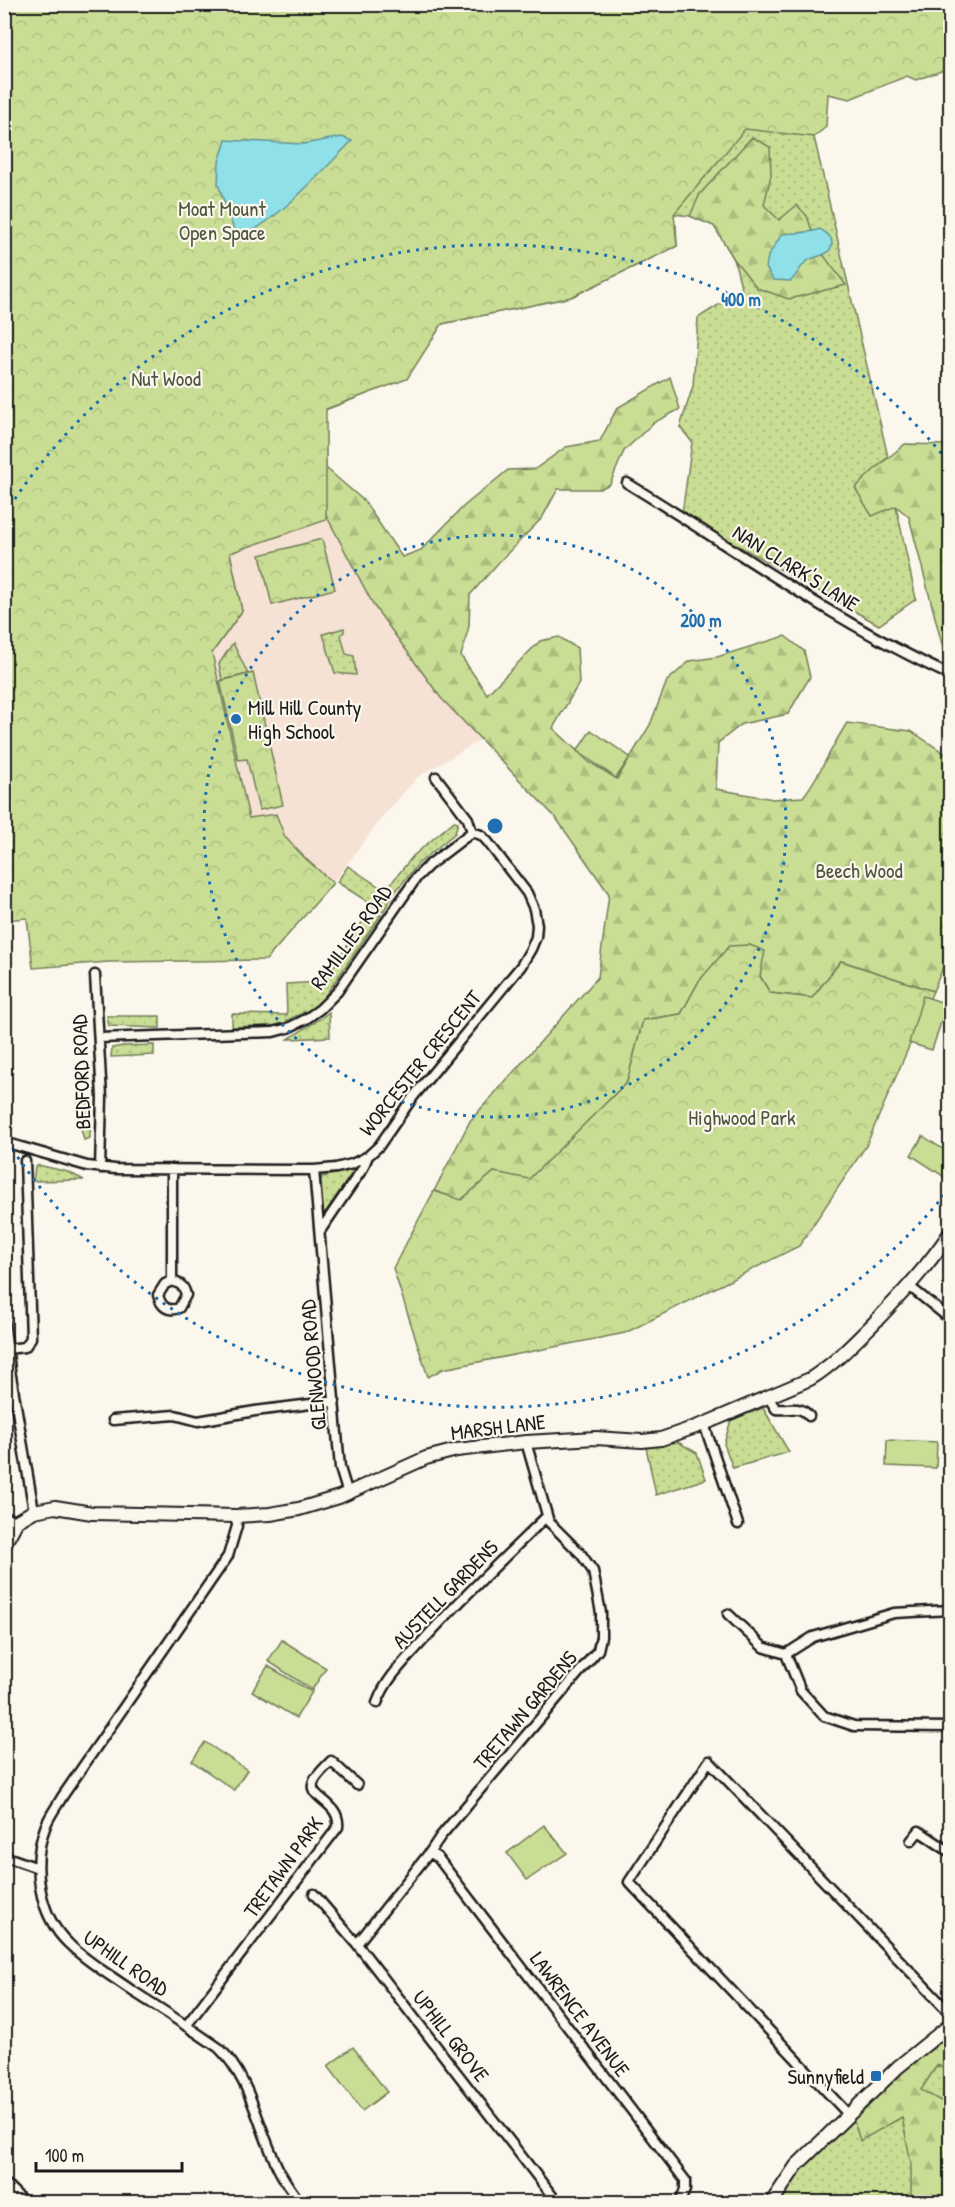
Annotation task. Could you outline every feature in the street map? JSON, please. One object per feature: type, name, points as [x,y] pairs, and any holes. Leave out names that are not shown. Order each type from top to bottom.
[{"type":"highway","points":[[4,2187],[19,2202]]},
{"type":"main road","name":"MARSH LANE","points":[[17,1521],[34,1511],[55,1507],[92,1513],[236,1516],[281,1512],[323,1503],[426,1458],[457,1450],[526,1442],[596,1438],[642,1441],[661,1439],[704,1425],[810,1379],[825,1369],[846,1351],[909,1286],[932,1260],[951,1233]]},
{"type":"main road","points":[[4,1545],[17,1521]]},
{"type":"main road","points":[[772,2202],[796,2166],[898,2067],[951,2025]]},
{"type":"street","name":"NAN CLARK'S LANE","points":[[627,483],[802,594],[873,636],[951,675]]},
{"type":"street","points":[[436,777],[468,819],[472,832]]},
{"type":"street","name":"WORCESTER CRESCENT","points":[[4,1142],[100,1168],[314,1170],[352,1164],[368,1156],[379,1146],[413,1097],[521,966],[536,937],[537,924],[534,909],[527,893],[482,835],[472,832]]},
{"type":"street","name":"RAMILLIES ROAD","points":[[99,1038],[273,1032],[306,1019],[337,992],[417,878],[429,865],[472,832]]},
{"type":"street","name":"BEDFORD ROAD","points":[[95,975],[102,1097],[100,1168]]},
{"type":"street","points":[[320,1232],[363,1168],[368,1156]]},
{"type":"street","points":[[7,1349],[26,1347],[31,1338],[25,1161]]},
{"type":"street","points":[[172,1169],[172,1281]]},
{"type":"street","name":"GLENWOOD ROAD","points":[[314,1170],[340,1467],[348,1494]]},
{"type":"street","points":[[909,1286],[951,1319]]},
{"type":"street","points":[[4,1320],[7,1370],[34,1511]]},
{"type":"street","points":[[768,1397],[776,1409],[797,1408],[804,1410],[809,1416]]},
{"type":"street","points":[[113,1420],[174,1415],[198,1421],[335,1401]]},
{"type":"street","points":[[704,1425],[738,1524]]},
{"type":"street","name":"TRETAWN GARDENS","points":[[357,1944],[440,1837],[598,1650],[601,1637],[601,1613],[593,1571],[581,1554],[549,1522],[526,1442]]},
{"type":"street","name":"UPHILL ROAD","points":[[236,1516],[233,1540],[224,1563],[62,1797],[46,1824],[38,1868],[42,1894],[50,1918],[67,1943],[100,1969],[219,2048],[234,2066],[246,2089],[274,2161],[300,2202]]},
{"type":"street","name":"AUSTELL GARDENS","points":[[377,1703],[382,1689],[391,1676],[441,1621],[547,1516]]},
{"type":"street","points":[[4,1517],[17,1521]]},
{"type":"street","points":[[728,1614],[763,1647],[786,1654],[813,1637],[894,1613],[951,1610]]},
{"type":"street","points":[[786,1654],[801,1691],[824,1716],[854,1726],[951,1727]]},
{"type":"street","name":"TRETAWN PARK","points":[[186,2026],[338,1827],[339,1818],[335,1810],[314,1792],[313,1781],[331,1761],[357,1785]]},
{"type":"street","points":[[848,2115],[629,1882],[709,1761],[951,2013]]},
{"type":"street","points":[[911,1840],[919,1831],[951,1852]]},
{"type":"street","name":"LAWRENCE AVENUE","points":[[430,1852],[438,1858],[685,2180],[685,2190],[680,2202]]},
{"type":"street","points":[[4,1856],[38,1868]]},
{"type":"street","name":"UPHILL GROVE","points":[[314,1894],[357,1944],[557,2202]]},
{"type":"shaded area","name":"Mill Hill County High School","points":[[327,517],[374,606],[441,698],[480,740],[418,777],[383,816],[333,883],[266,960],[112,962],[4,670],[242,611],[230,553]]},
{"type":"green space","points":[[210,4],[812,110],[814,137],[888,457],[876,468],[896,506],[916,599],[879,625],[682,514],[692,442],[680,427],[693,386],[698,318],[742,290],[734,259],[714,226],[690,216],[674,214]]},
{"type":"green space","name":"Moat Mount Open Space","points":[[4,5],[950,5],[950,68],[916,80],[907,76],[850,99],[828,94],[826,127],[814,137],[745,129],[674,214],[677,246],[571,297],[442,324],[407,379],[326,409],[326,520],[230,553],[242,611],[212,653],[249,818],[276,814],[285,837],[333,883],[266,960],[108,962],[33,968],[27,918],[5,920]]},
{"type":"green space","points":[[4,38],[676,225],[677,246],[571,297],[442,324],[406,379],[325,410],[326,468],[364,501],[402,557],[421,550],[464,506],[508,470],[535,469],[566,447],[600,441],[617,408],[670,377],[680,409],[653,423],[624,451],[610,484],[600,489],[558,489],[542,518],[470,595],[469,626],[461,656],[487,694],[540,641],[559,637],[577,648],[579,683],[553,728],[589,762],[617,779],[650,725],[667,681],[690,661],[717,657],[785,636],[804,651],[810,677],[788,714],[742,724],[718,743],[716,789],[773,799],[803,797],[847,723],[911,731],[950,757],[950,951],[933,991],[841,961],[812,998],[770,993],[760,976],[699,981],[681,1014],[643,1020],[627,1082],[529,1180],[494,1172],[461,1200],[434,1191],[470,1121],[598,977],[609,894],[556,818],[441,698],[374,606],[327,517],[230,553],[242,611],[212,653]]},
{"type":"green space","points":[[752,137],[770,147],[771,175],[764,205],[779,220],[797,205],[807,216],[818,248],[846,285],[789,299],[757,288],[734,259],[714,226],[690,216],[700,194]]},
{"type":"green space","points":[[950,441],[950,675],[909,517],[896,506],[872,516],[855,488],[905,444],[946,445]]},
{"type":"green space","points":[[322,539],[335,589],[272,605],[260,555]]},
{"type":"green space","points":[[344,628],[341,635],[346,654],[354,656],[356,675],[335,673],[323,634]]},
{"type":"green space","points":[[233,643],[248,674],[222,680],[219,664]]},
{"type":"green space","name":"Mill Hill County High School","points":[[253,673],[283,805],[259,810],[247,759],[238,760],[220,681]]},
{"type":"green space","points":[[591,730],[630,757],[616,778],[577,751]]},
{"type":"green space","points":[[454,821],[458,822],[455,833],[418,864],[395,892],[388,887],[413,856]]},
{"type":"green space","points":[[348,866],[393,896],[383,912],[337,882]]},
{"type":"green space","points":[[370,910],[381,915],[318,1006],[287,1020],[286,1025],[232,1027],[232,1014],[287,1015],[286,984],[322,982],[321,973],[332,969]]},
{"type":"green space","name":"Highwood Park","points":[[750,945],[765,951],[760,976],[770,993],[812,998],[841,961],[933,991],[866,1146],[799,1246],[625,1333],[443,1369],[428,1377],[393,1268],[434,1191],[461,1200],[494,1172],[529,1179],[627,1082],[643,1020],[681,1014],[699,981],[729,946]]},
{"type":"green space","points":[[923,996],[947,1004],[932,1050],[909,1043]]},
{"type":"green space","points":[[329,1012],[330,1037],[288,1039],[320,1019]]},
{"type":"green space","points":[[107,1016],[160,1016],[160,1028],[109,1026]]},
{"type":"green space","points":[[154,1045],[154,1055],[111,1057],[112,1048]]},
{"type":"green space","points":[[91,1098],[90,1138],[84,1140],[79,1121],[78,1099]]},
{"type":"green space","points":[[923,1136],[950,1154],[949,1180],[911,1155]]},
{"type":"green space","points":[[38,1165],[68,1172],[84,1180],[33,1181],[35,1167]]},
{"type":"green space","points":[[354,1170],[323,1213],[320,1182],[322,1177]]},
{"type":"green space","points":[[763,1408],[789,1452],[733,1468],[724,1444],[731,1420]]},
{"type":"green space","points":[[887,1440],[937,1442],[936,1468],[886,1466]]},
{"type":"green space","points":[[676,1441],[697,1453],[706,1479],[656,1495],[646,1447]]},
{"type":"green space","points":[[282,1640],[326,1668],[312,1690],[268,1661]]},
{"type":"green space","points":[[268,1666],[312,1692],[296,1718],[252,1691]]},
{"type":"green space","points":[[205,1742],[247,1770],[234,1790],[192,1761]]},
{"type":"green space","points":[[544,1825],[567,1853],[527,1880],[507,1853]]},
{"type":"green space","points":[[950,2025],[950,2202],[772,2202],[848,2114]]},
{"type":"green space","points":[[950,2035],[950,2071],[937,2065],[921,2090],[950,2106],[950,2148],[947,2168],[950,2171],[950,2202],[911,2202],[911,2163],[902,2117],[860,2141],[853,2117],[896,2076]]},
{"type":"green space","points":[[353,2047],[387,2092],[362,2111],[328,2066]]},
{"type":"water","points":[[342,137],[352,141],[274,216],[244,236],[233,227],[218,184],[219,162],[226,140],[303,144]]},
{"type":"water","points":[[820,229],[831,238],[829,251],[806,262],[791,281],[773,280],[766,268],[768,256],[782,234]]},
{"type":"place","name":"Mill Hill County High School","points":[[236,719]]},
{"type":"place","name":"Sunnyfield","points":[[876,2076]]},
{"type":"park label","name":"Nut Wood","points":[[166,378]]},
{"type":"park label","name":"Beech Wood","points":[[859,870]]}]
